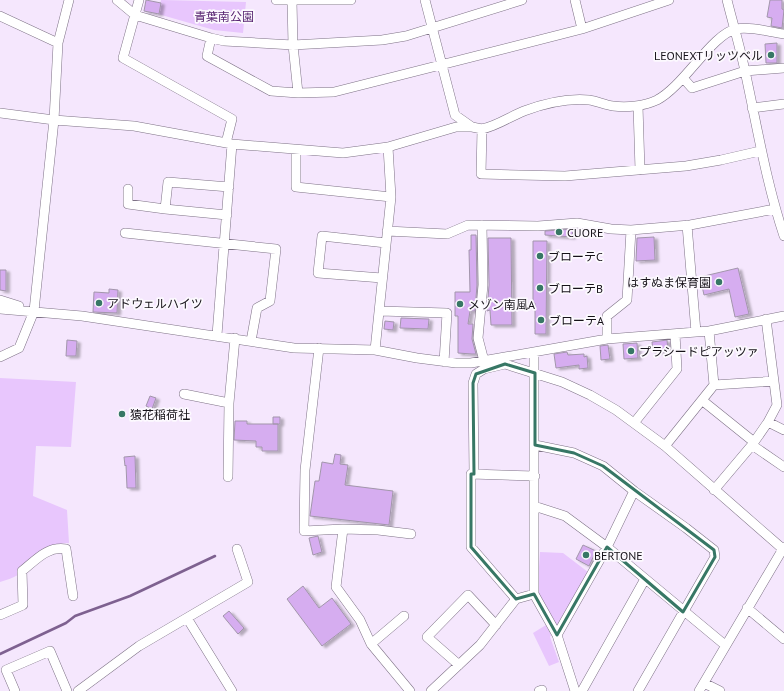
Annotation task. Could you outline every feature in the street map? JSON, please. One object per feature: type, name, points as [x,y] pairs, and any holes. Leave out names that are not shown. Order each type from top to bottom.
[{"type":"street","points":[[0,357],[19,348],[34,311],[54,120],[58,43],[69,0]]},
{"type":"street","points":[[117,0],[135,15],[211,38],[224,41],[292,45],[382,40],[406,36],[522,0]]},
{"type":"street","points":[[140,0],[123,58],[232,119],[229,144],[227,216],[217,335]]},
{"type":"street","points":[[276,0],[351,0]]},
{"type":"street","points":[[425,0],[454,116],[477,128]]},
{"type":"street","points":[[575,0],[582,29]]},
{"type":"street","points":[[211,38],[207,56],[271,91],[298,94],[334,92],[582,29],[669,0]]},
{"type":"street","points":[[727,0],[745,71],[760,151],[775,209],[784,236]]},
{"type":"street","points":[[292,1],[292,45],[298,94]]},
{"type":"street","points":[[0,16],[58,43]]},
{"type":"street","points":[[0,113],[54,120],[134,126],[229,144],[343,154],[388,147],[456,127],[477,128],[538,106],[590,100],[614,106],[638,106],[657,100],[668,93],[684,79],[701,57],[720,38],[735,29],[755,29],[784,34]]},
{"type":"street","points":[[684,79],[692,88],[745,71],[784,68]]},
{"type":"street","points":[[752,108],[784,104]]},
{"type":"street","points":[[638,106],[640,170]]},
{"type":"street","points":[[477,128],[481,174],[565,176],[640,170],[686,166],[722,160],[760,151]]},
{"type":"street","points":[[375,350],[380,312],[390,197],[388,147]]},
{"type":"street","points":[[296,151],[296,187],[390,197]]},
{"type":"street","points":[[165,209],[168,182],[229,187]]},
{"type":"street","points":[[128,189],[128,204],[227,216]]},
{"type":"street","points":[[387,231],[447,234],[468,225],[538,226],[577,223],[611,229],[631,230],[687,225],[775,209]]},
{"type":"street","points":[[482,225],[483,285],[478,338],[484,361]]},
{"type":"street","points":[[687,225],[696,332]]},
{"type":"street","points":[[607,339],[607,316],[627,300],[631,230]]},
{"type":"street","points":[[125,232],[276,249],[270,301],[258,308],[251,341]]},
{"type":"street","points":[[382,278],[318,273],[322,236],[386,243]]},
{"type":"street","points":[[0,300],[34,311]]},
{"type":"street","points":[[0,309],[34,311],[217,335],[294,348],[375,350],[444,362],[471,363],[607,339],[709,331],[784,316]]},
{"type":"street","points":[[380,312],[447,313],[444,362]]},
{"type":"street","points":[[714,490],[753,443],[780,406],[774,381],[766,319]]},
{"type":"street","points":[[665,446],[703,401],[714,385],[709,331]]},
{"type":"street","points":[[634,423],[677,369],[675,334]]},
{"type":"street","points":[[228,477],[229,402],[235,338]]},
{"type":"street","points":[[319,348],[305,470],[304,532],[343,529],[378,530],[411,534]]},
{"type":"street","points":[[534,352],[534,594],[557,635],[575,691]]},
{"type":"street","points":[[516,599],[471,547],[471,474],[474,474],[473,383],[476,374],[484,369],[505,364],[562,382],[590,395],[634,423],[665,446],[714,490],[784,548],[701,687],[720,691]]},
{"type":"street","points":[[714,385],[774,381]]},
{"type":"street","points":[[184,394],[229,402]]},
{"type":"street","points":[[703,401],[784,467]]},
{"type":"street","points":[[768,422],[784,430]]},
{"type":"street","points":[[535,445],[574,453],[603,466],[634,491],[714,550],[715,557],[638,691]]},
{"type":"street","points":[[474,474],[534,476]]},
{"type":"street","points":[[557,635],[607,547],[634,491]]},
{"type":"street","points":[[534,506],[565,516],[607,547],[683,612],[725,645]]},
{"type":"street","points":[[343,529],[336,587],[360,620],[371,644],[410,691]]},
{"type":"street","points":[[0,615],[23,605],[22,571],[46,551],[57,548],[66,549],[73,596]]},
{"type":"street","points":[[78,691],[88,688],[139,646],[248,582],[237,549]]},
{"type":"street","points":[[582,691],[645,579]]},
{"type":"street","points":[[431,691],[480,645],[516,599],[534,594]]},
{"type":"street","points":[[459,665],[427,637],[468,595],[496,625]]},
{"type":"street","points":[[747,608],[784,639]]},
{"type":"street","points":[[371,644],[404,616]]},
{"type":"street","points":[[187,618],[232,691]]},
{"type":"street","points":[[15,691],[6,670],[50,651],[67,691]]},
{"type":"highlighted area","points":[[505,364],[535,373],[535,445],[574,453],[603,466],[714,550],[715,557],[683,612],[607,547],[557,635],[534,594],[516,599],[471,547],[471,474],[474,474],[473,383],[476,374]]},
{"type":"green space","name":"青葉南公園","points":[[161,0],[246,2],[243,33],[214,30],[158,14]]},
{"type":"green space","points":[[0,378],[76,382],[71,447],[36,446],[33,496],[67,510],[69,543],[50,546],[39,554],[25,570],[12,578],[0,582]]},
{"type":"green space","points":[[540,552],[563,553],[588,572],[557,626],[537,597]]},
{"type":"green space","points":[[546,625],[551,635],[550,637],[559,662],[549,666],[533,633]]},
{"type":"building","points":[[146,0],[161,3],[159,14],[144,11]]},
{"type":"building","points":[[770,0],[782,0],[782,9],[784,10],[782,28],[771,26],[772,18],[767,17]]},
{"type":"building","name":"LEONEXTリッツベル","points":[[777,43],[777,63],[766,63],[765,44]]},
{"type":"building","name":"CUORE","points":[[573,229],[572,237],[545,235],[545,231]]},
{"type":"building","points":[[471,235],[476,235],[477,285],[475,311],[470,311],[468,324],[473,324],[472,339],[476,354],[458,353],[458,316],[455,316],[455,292],[470,292],[469,250],[471,250]]},
{"type":"building","points":[[654,237],[655,260],[636,261],[637,238]]},
{"type":"building","points":[[488,238],[511,238],[512,325],[491,325],[490,310],[487,311],[489,285]]},
{"type":"building","points":[[533,241],[547,241],[546,334],[535,334],[535,303],[533,303]]},
{"type":"building","points":[[738,268],[749,314],[735,317],[729,289],[704,295],[700,277]]},
{"type":"building","points":[[0,270],[6,270],[6,291],[0,290]]},
{"type":"building","points":[[109,289],[118,290],[117,313],[93,312],[94,292],[109,293]]},
{"type":"building","points":[[401,318],[429,319],[428,329],[400,328]]},
{"type":"building","points":[[385,321],[394,322],[393,330],[384,329]]},
{"type":"building","points":[[67,340],[77,341],[76,356],[66,356]]},
{"type":"building","points":[[667,340],[668,350],[653,352],[652,342]]},
{"type":"building","name":"プラシードピアッツァ","points":[[637,343],[638,358],[624,359],[623,344]]},
{"type":"building","points":[[608,345],[610,359],[601,360],[600,346]]},
{"type":"building","points":[[567,352],[568,355],[584,354],[584,357],[587,356],[588,368],[579,369],[579,365],[556,368],[554,354]]},
{"type":"building","points":[[150,396],[156,398],[152,409],[146,406]]},
{"type":"building","points":[[273,417],[280,417],[280,424],[273,424]]},
{"type":"building","points":[[235,421],[247,421],[247,424],[278,424],[278,451],[262,451],[262,447],[256,447],[256,441],[234,440]]},
{"type":"building","points":[[335,454],[341,455],[340,464],[348,465],[345,485],[393,491],[389,525],[310,516],[315,481],[319,481],[322,462],[333,464]]},
{"type":"building","points":[[135,456],[136,488],[127,488],[126,465],[125,466],[124,457]]},
{"type":"building","points":[[318,536],[322,552],[313,555],[309,538]]},
{"type":"building","name":"BERTONE","points":[[583,545],[596,551],[589,566],[576,559]]},
{"type":"building","points":[[303,586],[319,608],[332,598],[351,624],[322,646],[287,599]]},
{"type":"building","points":[[229,611],[244,628],[238,634],[223,616]]},
{"type":"waterway","points":[[0,654],[66,623],[75,616],[130,596],[215,556]]},
{"type":"place","name":"LEONEXTリッツベル","points":[[771,55]]},
{"type":"place","name":"CUORE","points":[[559,232]]},
{"type":"place","name":"ブローテC","points":[[540,256]]},
{"type":"place","name":"はすぬま保育園","points":[[719,282]]},
{"type":"place","name":"ブローテB","points":[[540,288]]},
{"type":"place","name":"アドウェルハイツ","points":[[99,303]]},
{"type":"place","name":"メゾン南風A","points":[[460,304]]},
{"type":"place","name":"ブローテA","points":[[541,320]]},
{"type":"place","name":"プラシードピアッツァ","points":[[631,351]]},
{"type":"place","name":"猿花稲荷社","points":[[122,414]]},
{"type":"place","name":"BERTONE","points":[[586,555]]}]
